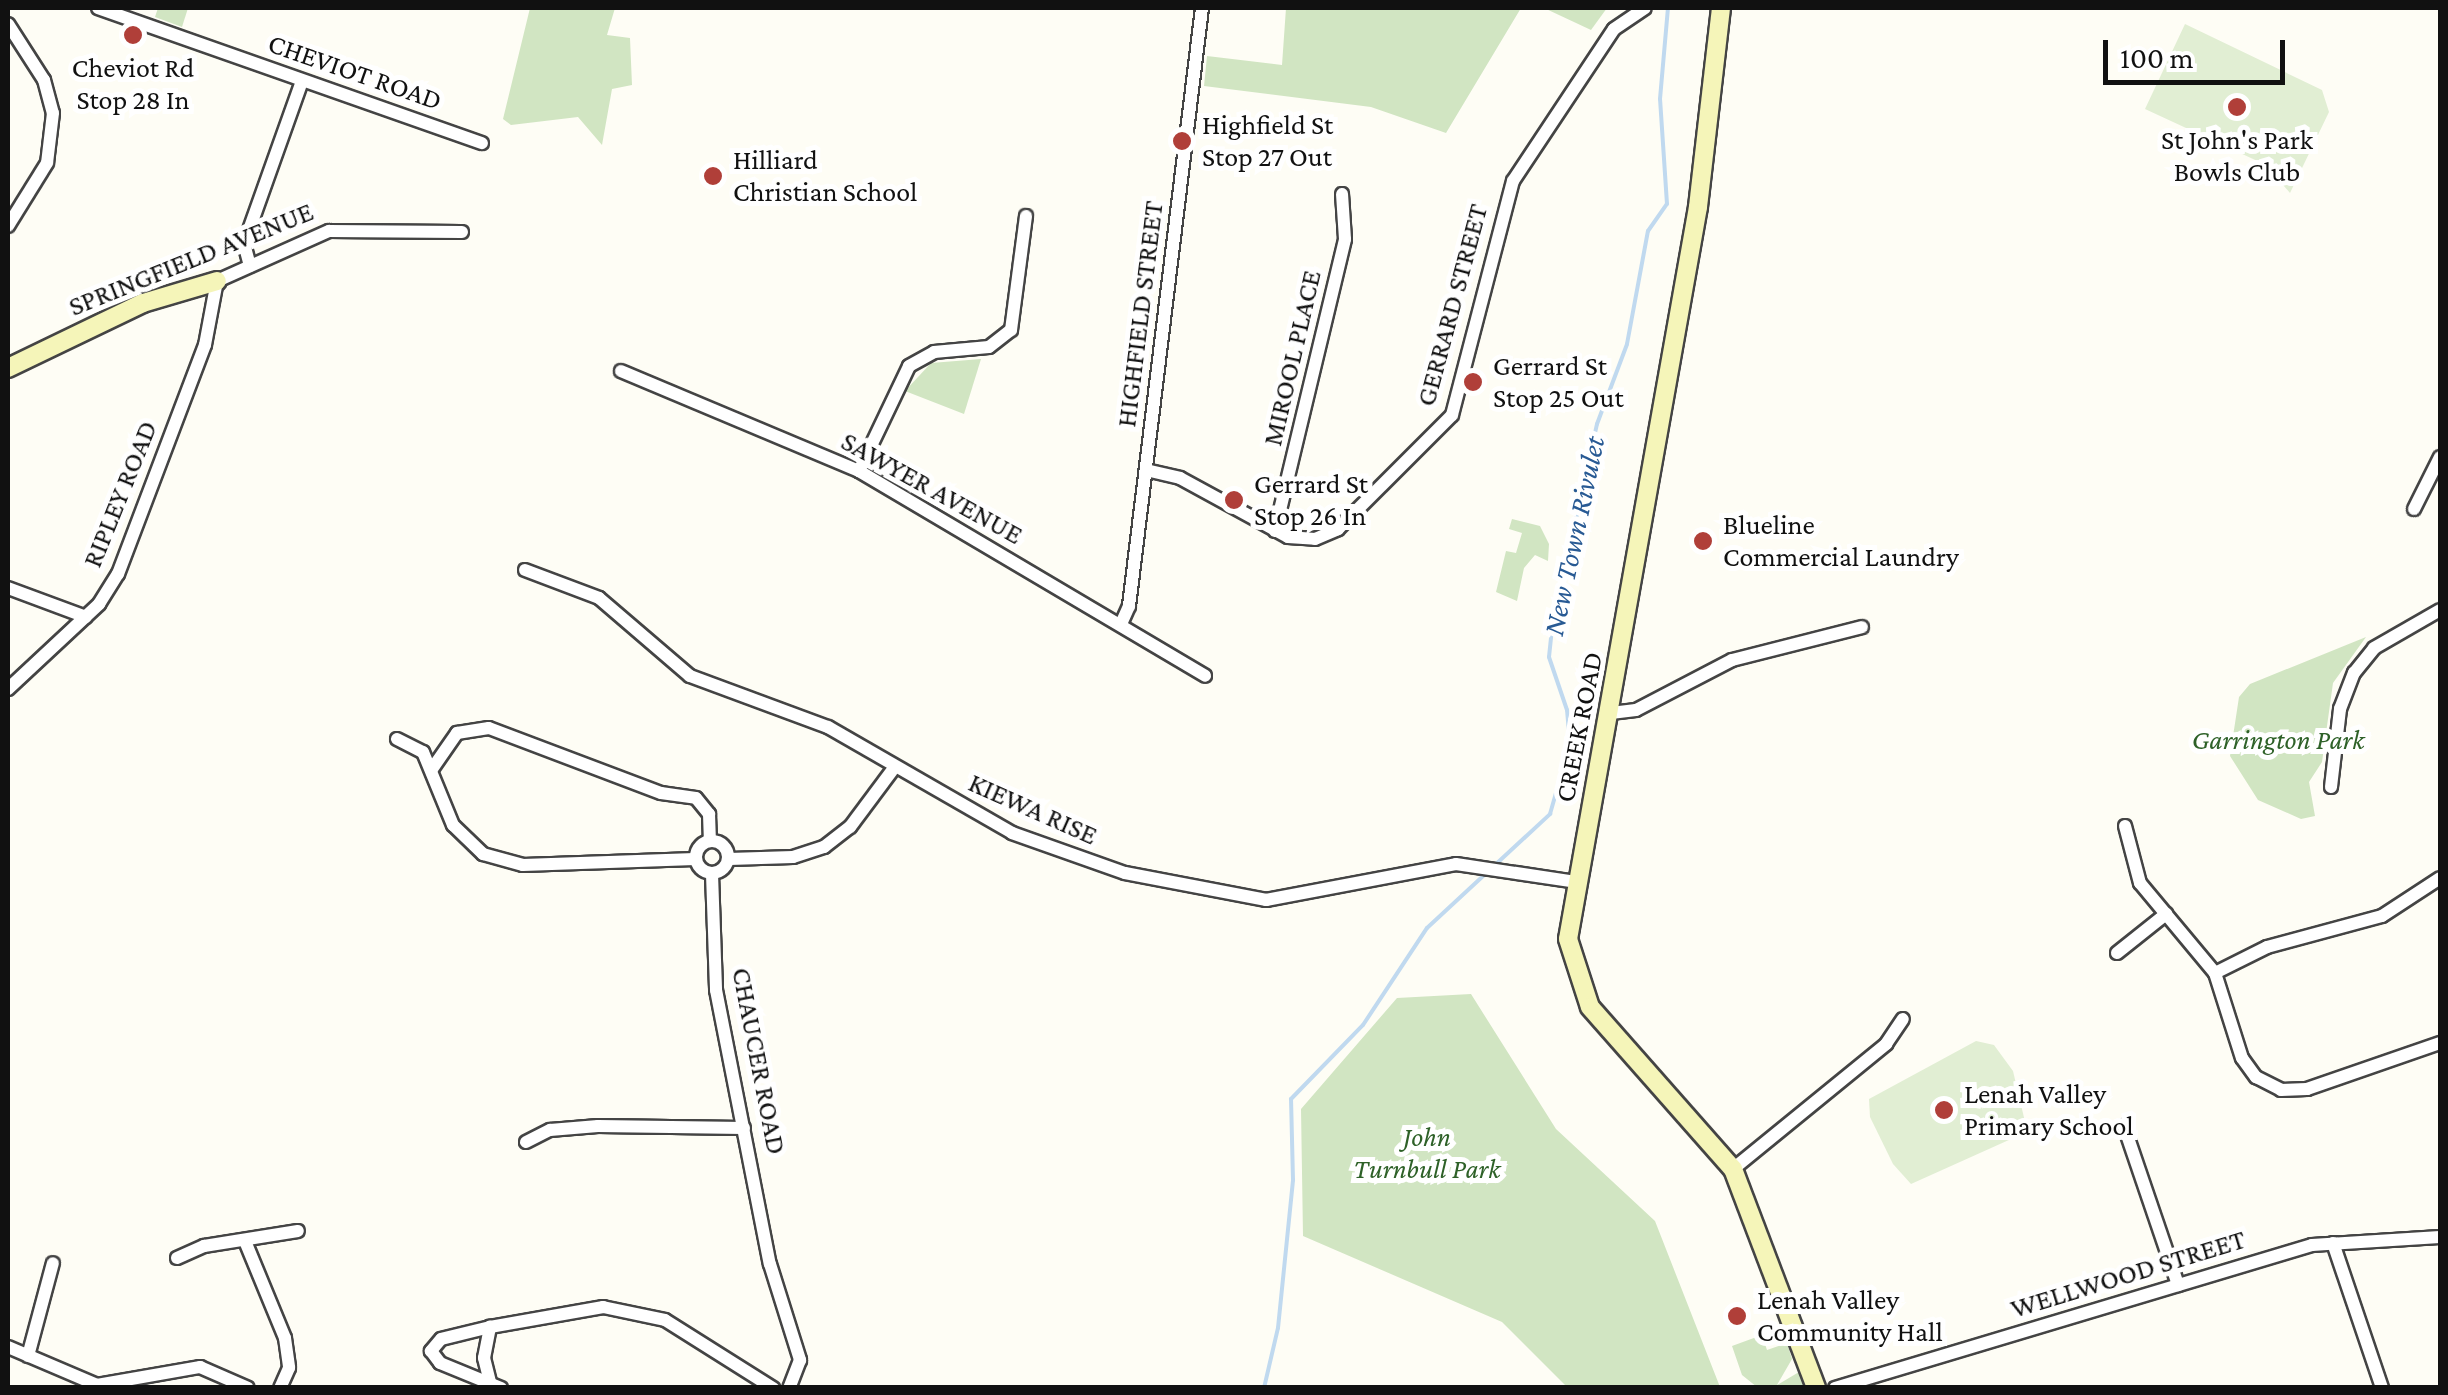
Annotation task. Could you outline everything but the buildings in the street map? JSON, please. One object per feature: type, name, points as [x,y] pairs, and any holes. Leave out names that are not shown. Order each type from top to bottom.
[{"type":"street","name":"CHEVIOT ROAD","points":[[98,8],[482,143]]},
{"type":"street","name":"HIGHFIELD STREET","points":[[1122,624],[1146,470],[1202,8]]},
{"type":"street","name":"GERRARD STREET","points":[[1146,470],[1180,478],[1275,531],[1306,539],[1330,534],[1446,424],[1456,406],[1512,180],[1614,29],[1644,8]]},
{"type":"street","name":"CREEK ROAD","points":[[1721,8],[1698,206],[1568,939],[1585,999],[1733,1169],[1816,1388]]},
{"type":"street","points":[[8,24],[49,90],[53,132],[47,164],[8,226]]},
{"type":"street","points":[[250,266],[244,244],[302,81]]},
{"type":"street","name":"MIROOL PLACE","points":[[1275,531],[1345,238],[1342,194]]},
{"type":"street","points":[[859,471],[910,366],[934,352],[989,347],[1011,330],[1026,216]]},
{"type":"street","name":"SPRINGFIELD AVENUE","points":[[8,368],[133,307],[217,280],[342,228],[462,232]]},
{"type":"street","name":"RIPLEY ROAD","points":[[8,690],[108,592],[131,543],[208,334],[217,280]]},
{"type":"street","name":"SAWYER AVENUE","points":[[621,371],[859,471],[1204,676]]},
{"type":"street","points":[[2414,509],[2440,457]]},
{"type":"street","name":"KIEWA RISE","points":[[525,570],[599,598],[690,676],[820,723],[894,768],[1034,842],[1125,873],[1248,899],[1310,896],[1420,870],[1475,865],[1576,882]]},
{"type":"street","points":[[8,588],[86,617]]},
{"type":"street","points":[[2331,786],[2340,709],[2354,673],[2374,648],[2440,610]]},
{"type":"street","points":[[1611,713],[1636,710],[1732,660],[1862,627]]},
{"type":"street","points":[[432,769],[457,732],[489,728],[661,792],[696,798],[709,814],[710,841],[695,859]]},
{"type":"street","points":[[397,739],[423,752],[453,825],[467,843],[503,862],[695,859],[712,874],[729,859],[793,857],[824,847],[850,827],[894,768]]},
{"type":"street","points":[[2125,826],[2134,871],[2216,972],[2242,1058],[2256,1077],[2281,1090],[2307,1088],[2440,1042]]},
{"type":"street","points":[[710,841],[725,847],[729,859]]},
{"type":"street","name":"CHAUCER ROAD","points":[[712,874],[716,990],[772,1256],[800,1360],[790,1388]]},
{"type":"street","points":[[2216,972],[2266,947],[2382,916],[2440,878]]},
{"type":"street","points":[[2117,953],[2166,914]]},
{"type":"street","points":[[1733,1169],[1886,1044],[1903,1020]]},
{"type":"street","points":[[526,1142],[550,1130],[598,1126],[744,1128]]},
{"type":"street","points":[[2124,1126],[2178,1285]]},
{"type":"street","points":[[177,1258],[298,1231]]},
{"type":"street","name":"WELLWOOD STREET","points":[[1835,1388],[2178,1285],[2333,1243],[2440,1237]]},
{"type":"street","points":[[245,1241],[285,1338],[290,1368],[280,1388]]},
{"type":"street","points":[[2333,1243],[2382,1388]]},
{"type":"street","points":[[28,1356],[53,1264]]},
{"type":"street","points":[[495,1384],[440,1363],[431,1351],[440,1339],[581,1306],[624,1308],[686,1330],[773,1388]]},
{"type":"street","points":[[490,1327],[484,1358],[495,1384]]},
{"type":"street","points":[[8,1347],[98,1386],[200,1368],[248,1388]]},
{"type":"green space","points":[[158,8],[188,8],[182,27],[155,17]]},
{"type":"green space","points":[[530,8],[615,8],[607,35],[630,38],[632,85],[612,89],[602,145],[578,117],[511,125],[503,119]]},
{"type":"green space","points":[[1286,8],[1521,8],[1446,133],[1371,107],[1204,86],[1207,56],[1282,65]]},
{"type":"green space","points":[[1544,8],[1607,8],[1591,30]]},
{"type":"green space","name":"St John's Park Bowls Club","points":[[2185,24],[2322,90],[2329,112],[2290,193],[2266,165],[2145,109]]},
{"type":"green space","points":[[981,359],[964,414],[905,391],[931,363]]},
{"type":"green space","points":[[1512,519],[1540,526],[1549,544],[1548,561],[1535,555],[1524,568],[1517,601],[1496,592],[1506,551],[1516,553],[1522,533],[1509,529]]},
{"type":"green space","name":"Garrington Park","points":[[2366,637],[2333,683],[2322,762],[2309,782],[2315,816],[2301,819],[2258,800],[2230,756],[2239,697],[2250,684]]},
{"type":"green space","name":"John Turnbull Park","points":[[1471,994],[1556,1129],[1655,1221],[1720,1387],[1567,1387],[1502,1322],[1303,1236],[1301,1109],[1397,998]]},
{"type":"green space","points":[[1976,1041],[1994,1045],[2013,1071],[2026,1126],[2020,1135],[1911,1184],[1893,1164],[1870,1117],[1869,1099]]},
{"type":"green space","points":[[1762,1335],[1767,1350],[1787,1343],[1792,1359],[1777,1385],[1799,1372],[1805,1387],[1757,1387],[1742,1375],[1732,1346]]},
{"type":"waterway","name":"New Town Rivulet","points":[[1264,1388],[1278,1328],[1293,1180],[1291,1099],[1363,1025],[1427,928],[1550,814],[1570,744],[1567,710],[1549,657],[1552,627],[1597,424],[1627,344],[1648,231],[1667,204],[1660,99],[1668,8]]},
{"type":"place","name":"Cheviot Rd Stop 28 In","points":[[133,35]]},
{"type":"place","name":"St John's Park Bowls Club","points":[[2237,107]]},
{"type":"place","name":"Highfield St Stop 27 Out","points":[[1182,141]]},
{"type":"place","name":"Hilliard Christian School","points":[[713,176]]},
{"type":"place","name":"Gerrard St Stop 25 Out","points":[[1473,382]]},
{"type":"place","name":"Gerrard St Stop 26 In","points":[[1234,500]]},
{"type":"place","name":"Blueline Commercial Laundry","points":[[1703,541]]},
{"type":"place","name":"Lenah Valley Primary School","points":[[1944,1110]]},
{"type":"place","name":"Lenah Valley Community Hall","points":[[1737,1316]]}]
